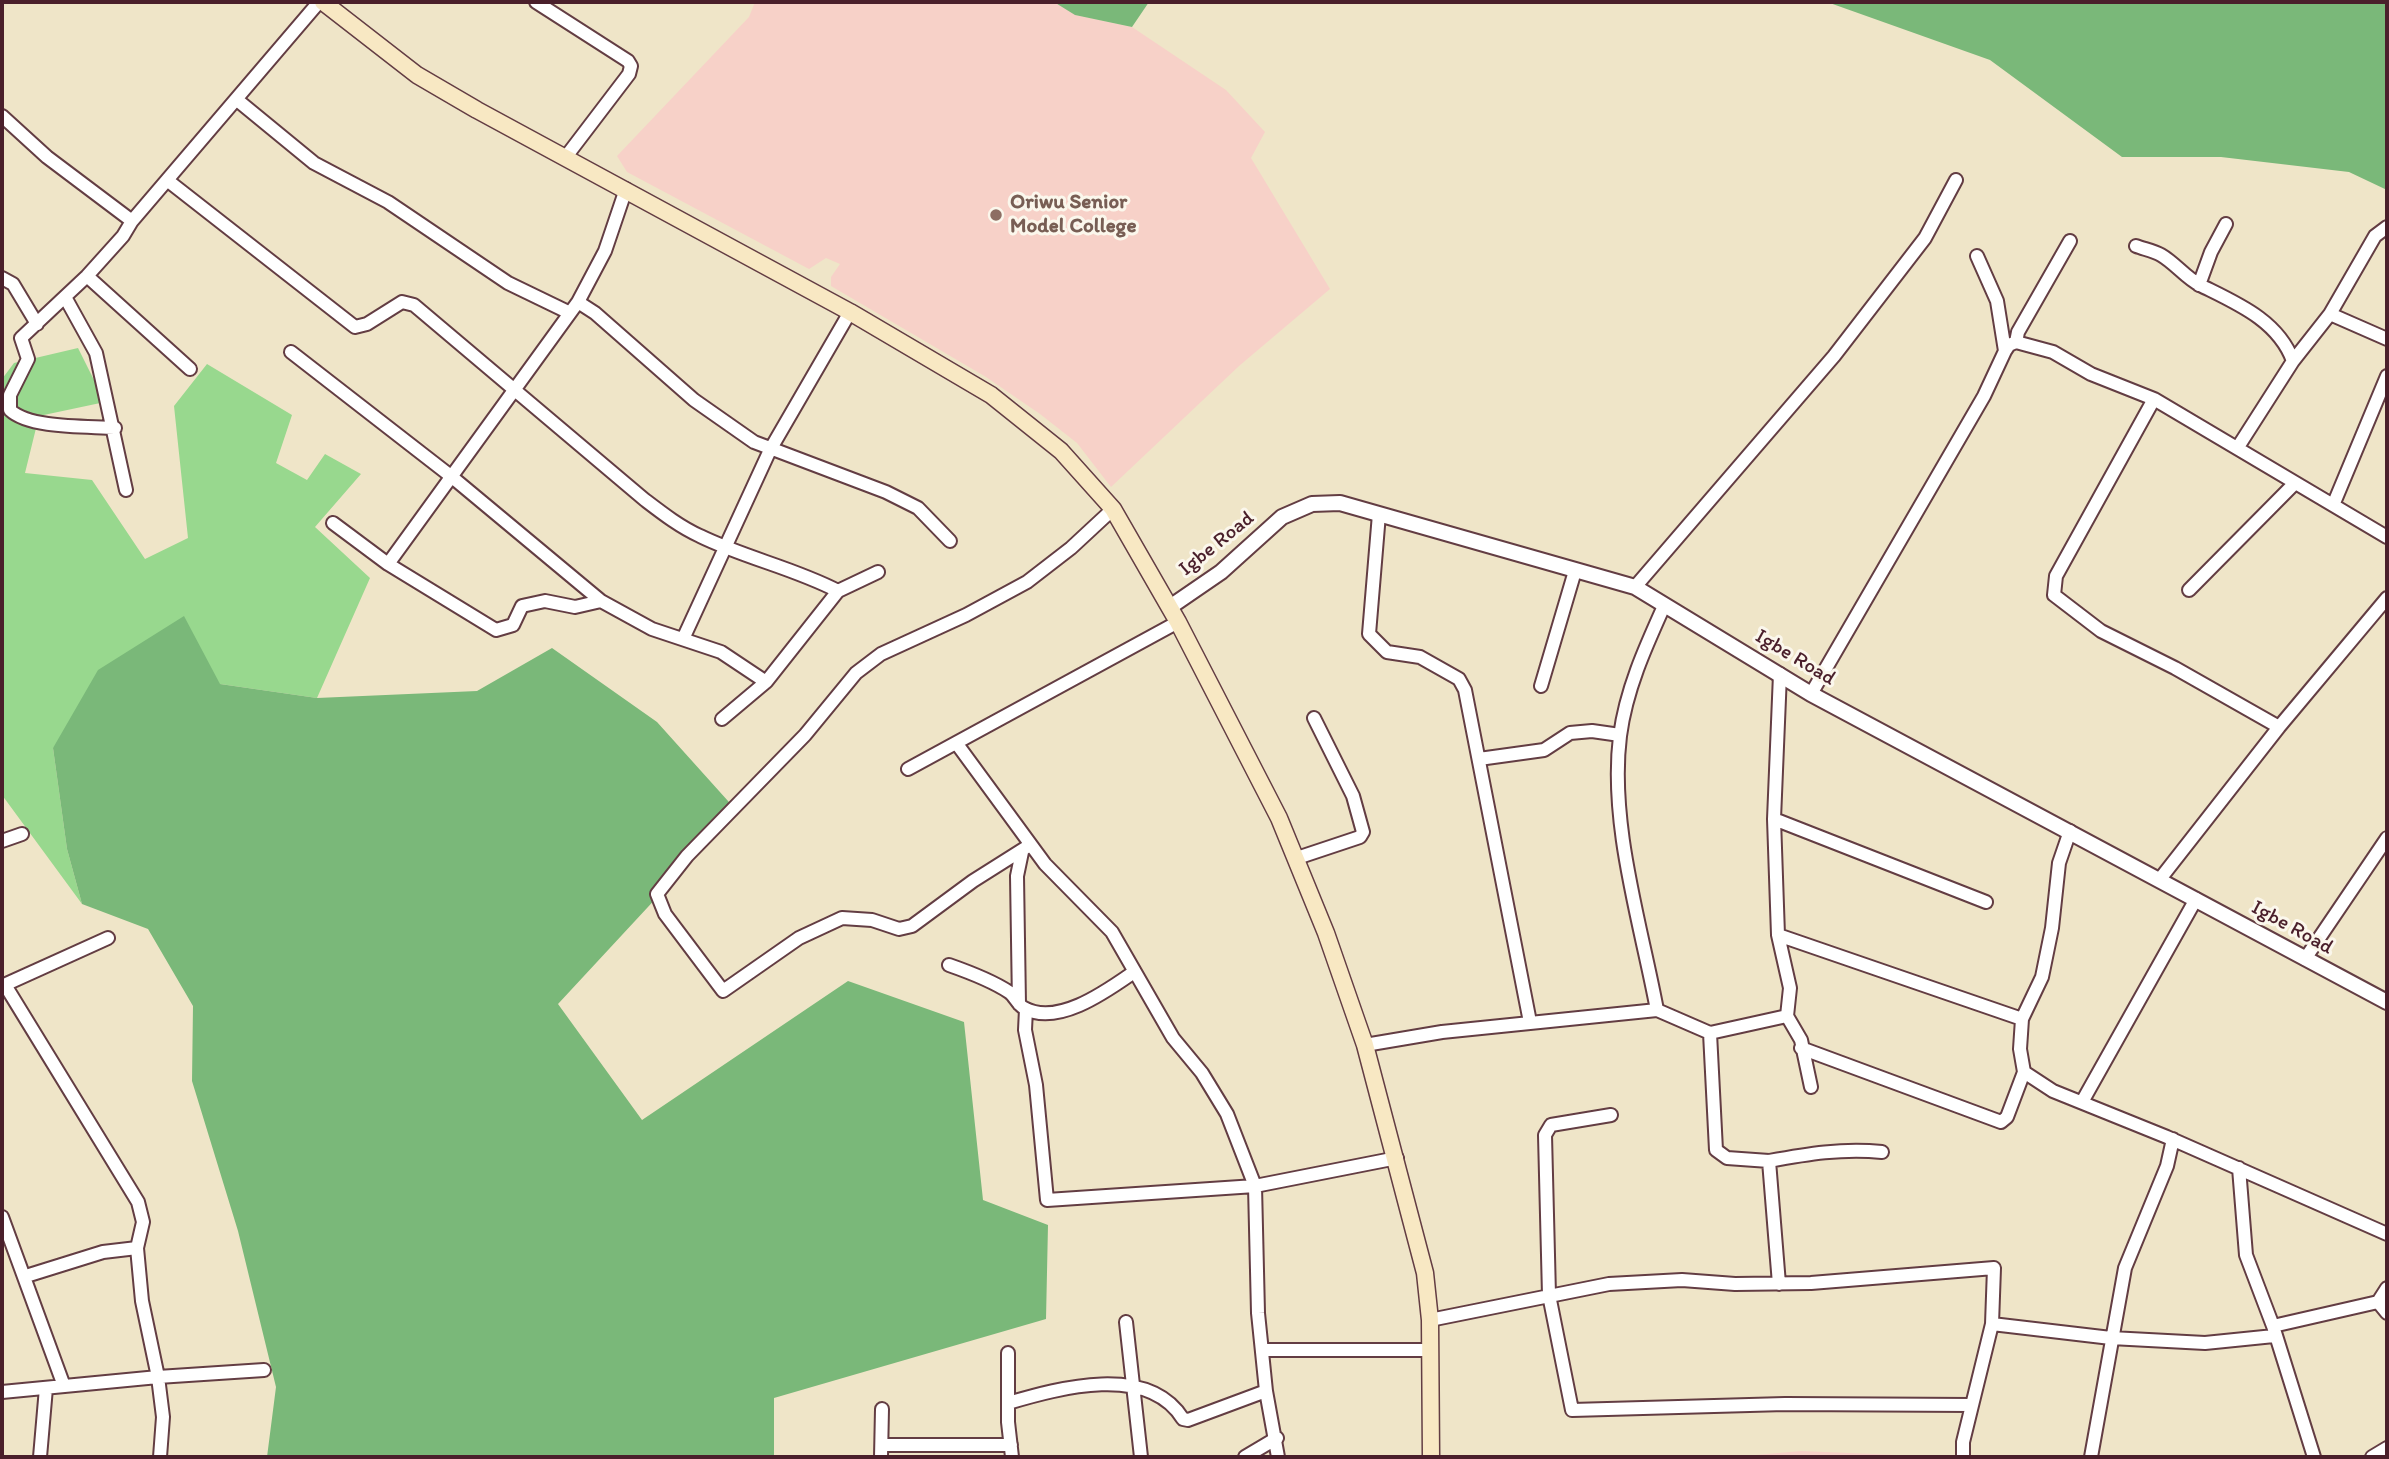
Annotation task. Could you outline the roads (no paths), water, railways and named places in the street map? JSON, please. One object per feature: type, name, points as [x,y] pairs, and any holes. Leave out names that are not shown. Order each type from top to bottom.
[{"type":"main road","points":[[321,2],[417,75],[939,363],[1024,418],[1061,451],[1113,509],[1178,622],[1297,858],[1364,1045],[1397,1158],[1425,1273],[1430,1320],[1431,1457]]},
{"type":"street","points":[[115,428],[40,422],[15,414],[5,407],[28,359],[22,338],[88,276],[123,236],[132,220],[321,2]]},
{"type":"street","points":[[540,3],[628,61],[631,66],[629,74],[565,158]]},
{"type":"street","points":[[236,99],[314,163],[388,202],[508,283],[594,313],[712,414],[769,450],[886,492],[918,508],[950,541]]},
{"type":"street","points":[[2,116],[47,157],[132,220]]},
{"type":"street","points":[[167,180],[355,327],[368,324],[402,302],[407,302],[660,511],[699,536],[812,577],[838,591]]},
{"type":"street","points":[[1635,587],[1834,356],[1925,238],[1956,180]]},
{"type":"street","points":[[388,564],[513,387],[574,307],[605,251],[626,189]]},
{"type":"street","points":[[2199,285],[2211,252],[2226,224]]},
{"type":"street","points":[[2238,447],[2293,360],[2330,314],[2375,236],[2387,227]]},
{"type":"street","points":[[2016,342],[2018,332],[2070,241]]},
{"type":"street","points":[[2136,246],[2161,255],[2199,285],[2241,305],[2275,330],[2288,346],[2293,360]]},
{"type":"street","points":[[1978,256],[1997,301],[2005,351]]},
{"type":"street","points":[[88,276],[190,369]]},
{"type":"street","points":[[2,278],[13,284],[37,324]]},
{"type":"street","points":[[65,297],[96,352],[115,428],[126,490]]},
{"type":"street","points":[[683,639],[769,450],[850,312]]},
{"type":"street","points":[[2330,314],[2387,339]]},
{"type":"street","points":[[1811,694],[1984,396],[2005,351],[2009,345],[2016,342],[2053,352],[2091,374],[2154,399],[2238,447],[2295,484],[2334,503],[2387,537]]},
{"type":"street","points":[[291,352],[452,477],[601,601],[652,629],[721,652],[766,682]]},
{"type":"street","points":[[2334,503],[2387,376]]},
{"type":"street","points":[[2154,399],[2056,576],[2054,595],[2101,631],[2175,668],[2279,727]]},
{"type":"street","points":[[2189,590],[2295,484]]},
{"type":"street","name":"Igbe Road","points":[[1170,607],[1221,572],[1282,517],[1295,509],[1312,504],[1340,503],[1635,587],[1811,694],[2387,1002]]},
{"type":"street","points":[[1026,848],[973,881],[912,926],[899,929],[872,920],[842,918],[799,938],[723,991],[665,914],[657,894],[687,856],[805,735],[856,673],[881,654],[966,615],[1027,582],[1071,548],[1113,509]]},
{"type":"street","points":[[1379,514],[1369,634],[1387,652],[1420,657],[1458,679],[1467,696],[1530,1023]]},
{"type":"street","points":[[333,523],[388,564],[496,630],[513,625],[522,606],[531,602],[575,607],[601,601]]},
{"type":"street","points":[[1541,686],[1575,571]]},
{"type":"street","points":[[722,719],[766,682],[838,591],[878,572]]},
{"type":"street","points":[[2160,879],[2279,727],[2387,598]]},
{"type":"street","points":[[1657,1010],[1623,842],[1618,765],[1620,735],[1632,680],[1664,606]]},
{"type":"street","points":[[908,769],[1178,622]]},
{"type":"street","points":[[1780,674],[1774,819],[1778,935],[1790,988],[1787,1016],[1798,1031],[1811,1087]]},
{"type":"street","points":[[1297,858],[1360,837],[1363,831],[1353,796],[1314,718]]},
{"type":"street","points":[[1479,759],[1544,750],[1570,733],[1620,735]]},
{"type":"street","points":[[957,744],[1026,848],[1112,932],[1172,1038],[1216,1093],[1255,1186],[1258,1313],[1266,1391],[1277,1438],[1278,1457]]},
{"type":"street","points":[[1774,819],[1986,902]]},
{"type":"street","points":[[1801,1048],[2001,1122],[2007,1117],[2024,1072],[2020,1049],[2022,1019],[2042,978],[2052,928],[2059,863],[2070,831]]},
{"type":"street","points":[[2,841],[22,834]]},
{"type":"street","points":[[2305,959],[2387,838]]},
{"type":"street","points":[[1026,848],[1017,876],[1022,1007],[1036,1086],[1047,1200],[1255,1186],[1397,1158]]},
{"type":"street","points":[[2082,1101],[2196,899]]},
{"type":"street","points":[[1778,935],[2022,1019]]},
{"type":"street","points":[[108,938],[4,985],[138,1202],[143,1222],[137,1248],[142,1301],[158,1377],[163,1417],[160,1457]]},
{"type":"street","points":[[949,964],[1011,993],[1022,1007],[1053,1011],[1078,1006],[1134,972]]},
{"type":"street","points":[[1364,1045],[1530,1023],[1657,1010],[1710,1033],[1787,1016]]},
{"type":"street","points":[[1710,1033],[1716,1150],[1727,1158],[1769,1161],[1850,1149],[1882,1152]]},
{"type":"street","points":[[2024,1072],[2053,1091],[2173,1139],[2387,1234]]},
{"type":"street","points":[[1612,1115],[1547,1129],[1549,1295],[1572,1410],[1785,1404],[1972,1405]]},
{"type":"street","points":[[2091,1457],[2125,1268],[2167,1166],[2173,1139]]},
{"type":"street","points":[[1769,1161],[1779,1284]]},
{"type":"street","points":[[2239,1168],[2246,1255],[2274,1331],[2314,1457]]},
{"type":"street","points":[[2,1217],[26,1276],[64,1386]]},
{"type":"street","points":[[26,1276],[103,1252],[137,1248]]},
{"type":"street","points":[[1430,1320],[1609,1284],[1682,1280],[1779,1284],[1933,1275],[1987,1266],[1994,1268],[1995,1273],[1992,1324],[1972,1405],[1963,1457]]},
{"type":"street","points":[[1992,1324],[2111,1338],[2205,1343],[2274,1331],[2378,1302],[2387,1288]]},
{"type":"street","points":[[2378,1302],[2387,1313]]},
{"type":"street","points":[[1126,1321],[1140,1457]]},
{"type":"street","points":[[1262,1350],[1430,1350]]},
{"type":"street","points":[[882,1409],[881,1451],[1012,1451],[1008,1353]]},
{"type":"street","points":[[2,1392],[264,1370]]},
{"type":"street","points":[[1008,1404],[1093,1383],[1132,1386],[1174,1405],[1183,1419],[1188,1420],[1266,1391]]},
{"type":"street","points":[[40,1457],[46,1388]]},
{"type":"street","points":[[1245,1457],[1277,1438]]},
{"type":"street","points":[[2372,1457],[2387,1448]]},
{"type":"place","name":"Oriwu Senior Model College","points":[[996,215]]}]
